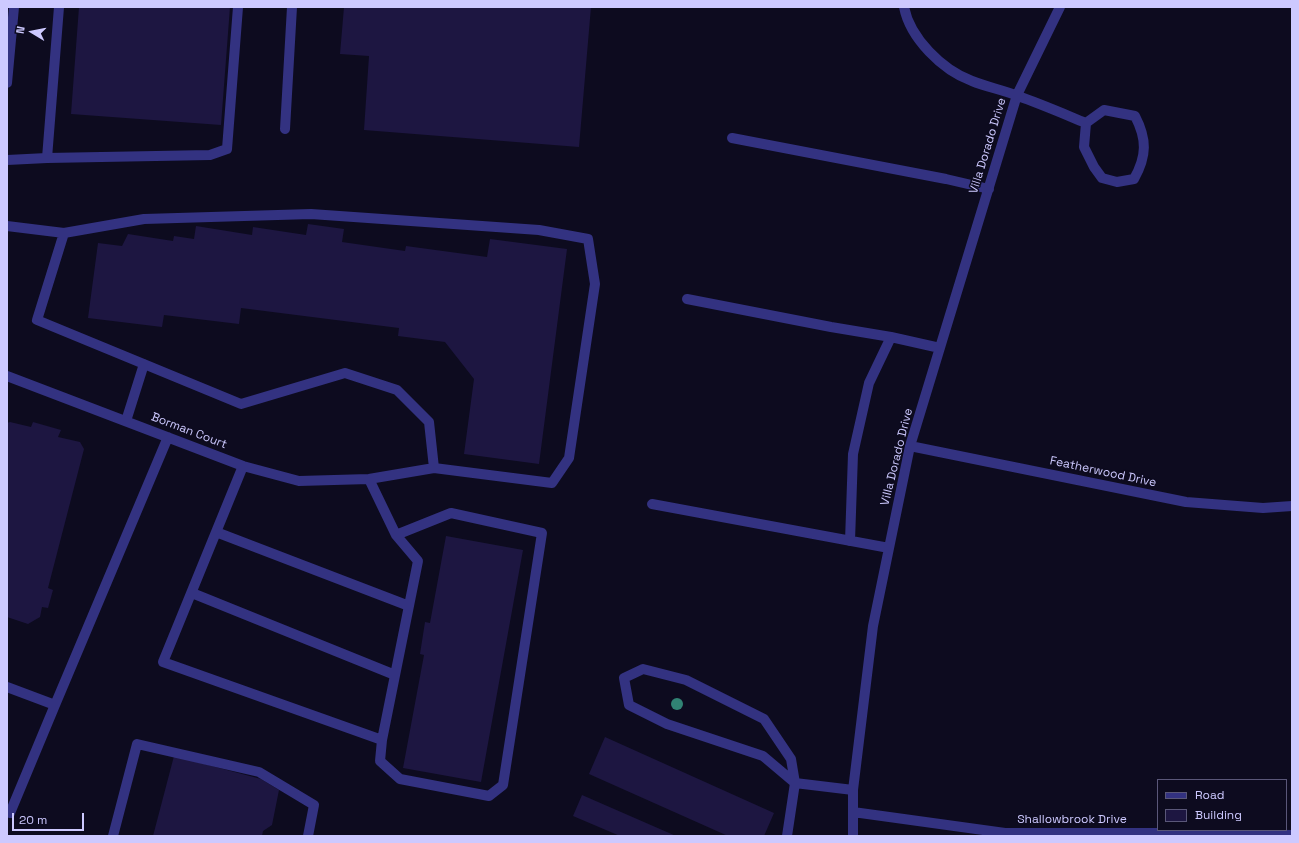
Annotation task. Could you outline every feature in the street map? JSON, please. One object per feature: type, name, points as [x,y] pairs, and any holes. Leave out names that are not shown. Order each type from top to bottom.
[{"type":"street","points":[[7,83],[14,7]]},
{"type":"street","points":[[47,158],[60,7]]},
{"type":"street","points":[[7,160],[210,155],[227,149],[238,7]]},
{"type":"street","points":[[285,129],[292,7]]},
{"type":"street","points":[[904,7],[905,13],[920,42],[941,64],[970,81],[1017,95]]},
{"type":"street","name":"Villa Dorado Drive","points":[[853,836],[853,790],[873,626],[910,446],[1017,95],[1060,7]]},
{"type":"street","name":"Villa Dorado Drive","points":[[1017,95],[1086,123]]},
{"type":"street","points":[[1104,110],[1135,116],[1142,129],[1144,145],[1141,166],[1134,178],[1116,182],[1102,178],[1094,167],[1084,146],[1086,123],[1104,110]]},
{"type":"street","points":[[732,138],[946,179],[989,189]]},
{"type":"street","name":"Borman Court","points":[[7,376],[243,466],[300,481],[369,478],[434,468],[552,483],[569,458],[595,284],[588,239],[539,230],[311,214],[144,219],[64,233]]},
{"type":"street","points":[[7,226],[64,233],[37,320],[241,404],[345,373],[397,390],[429,422],[434,468]]},
{"type":"street","points":[[687,299],[891,337],[940,348]]},
{"type":"street","points":[[850,541],[853,454],[869,383],[891,337]]},
{"type":"street","points":[[126,421],[144,364]]},
{"type":"street","points":[[7,812],[10,813],[168,437]]},
{"type":"street","name":"Featherwood Drive","points":[[910,446],[1186,502],[1263,508],[1292,506]]},
{"type":"street","points":[[243,466],[163,662],[382,740]]},
{"type":"street","points":[[369,478],[396,535],[418,561],[382,740],[380,761],[400,779],[489,796],[503,785],[542,533],[451,513],[396,535]]},
{"type":"street","points":[[652,504],[889,548]]},
{"type":"street","points":[[216,532],[410,606]]},
{"type":"street","points":[[192,593],[395,675]]},
{"type":"street","points":[[787,836],[795,782],[791,759],[764,719],[686,680],[643,669],[624,678],[629,705],[667,724],[763,756],[795,782],[853,790]]},
{"type":"street","points":[[7,687],[55,705]]},
{"type":"street","points":[[113,836],[137,744],[259,772],[314,805],[308,836]]},
{"type":"street","name":"Shallowbrook Drive","points":[[853,812],[1005,833],[1292,835]]},
{"type":"building","points":[[79,7],[230,7],[221,125],[71,114]]},
{"type":"building","points":[[344,7],[591,7],[579,147],[364,130],[369,56],[340,54]]},
{"type":"building","points":[[308,224],[344,229],[342,242],[405,251],[406,246],[487,257],[490,239],[567,249],[539,464],[464,454],[474,379],[445,342],[398,336],[399,328],[241,308],[239,324],[164,315],[162,327],[88,318],[98,243],[122,246],[128,234],[173,241],[174,236],[194,239],[196,226],[252,235],[253,227],[306,235]]},
{"type":"building","points":[[10,422],[31,427],[33,422],[61,430],[58,437],[80,442],[84,449],[48,588],[53,590],[48,608],[42,607],[40,617],[28,624],[7,617],[7,423]]},
{"type":"building","points":[[446,536],[523,550],[481,782],[403,768],[424,655],[420,654],[425,622],[430,623]]},
{"type":"building","points":[[605,737],[774,813],[764,836],[728,836],[589,774]]},
{"type":"building","points":[[174,756],[261,779],[279,790],[272,825],[263,831],[262,836],[153,836]]},
{"type":"building","points":[[582,795],[676,836],[620,836],[573,816]]}]
